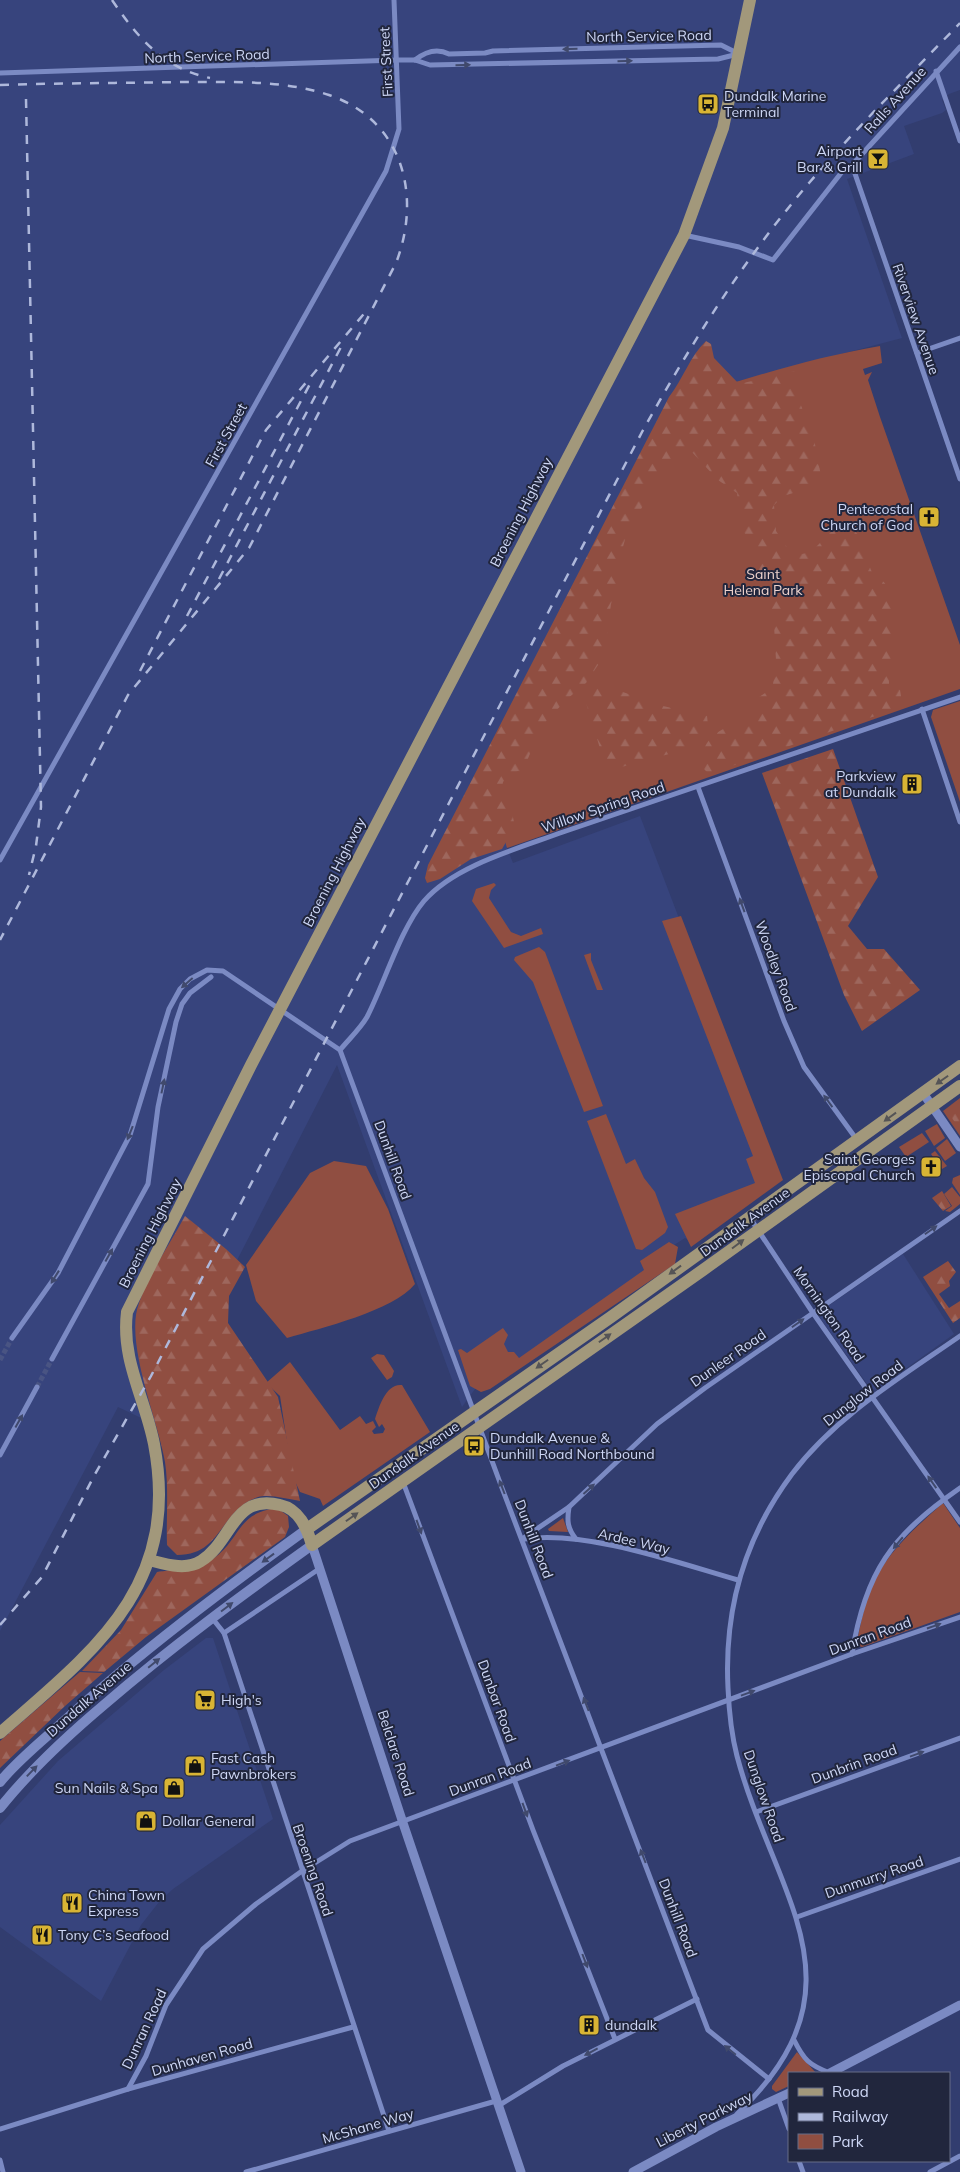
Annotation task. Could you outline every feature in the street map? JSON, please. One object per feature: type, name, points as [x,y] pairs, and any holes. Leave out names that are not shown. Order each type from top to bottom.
[{"type":"main road","name":"Broening Highway","points":[[0,1733],[69,1674],[109,1632],[138,1587],[149,1560],[156,1527],[158,1465],[148,1418],[125,1341],[127,1312],[280,1009],[684,234],[723,128],[750,0]]},
{"type":"main road","name":"Dundalk Avenue","points":[[0,1782],[28,1754],[124,1669],[207,1602],[960,1066]]},
{"type":"main road","name":"Dundalk Avenue","points":[[0,1808],[34,1768],[134,1680],[212,1618],[402,1481],[704,1270],[960,1086]]},
{"type":"main road","name":"Belclare Road","points":[[149,1560],[176,1566],[201,1561],[210,1553],[245,1510],[267,1502],[288,1507],[298,1516],[307,1529],[312,1545]]},
{"type":"main road","points":[[124,1669],[134,1680]]},
{"type":"street","name":"First Street","points":[[0,860],[386,171],[399,129],[394,0]]},
{"type":"street","name":"North Service Road","points":[[415,60],[426,52],[485,53],[493,51],[721,45],[739,54]]},
{"type":"street","name":"Ralls Avenue","points":[[684,234],[739,247],[773,260],[845,168],[852,165],[936,71],[960,47]]},
{"type":"street","name":"North Service Road","points":[[0,72],[397,60],[415,60],[430,65],[523,64],[718,59],[739,54]]},
{"type":"street","points":[[936,71],[960,141]]},
{"type":"street","name":"Riverview Avenue","points":[[852,165],[960,479]]},
{"type":"street","points":[[916,353],[960,338]]},
{"type":"street","name":"Willow Spring Road","points":[[340,1050],[366,1019],[413,918],[424,902],[447,880],[563,832],[960,697]]},
{"type":"street","points":[[922,709],[960,822]]},
{"type":"street","name":"Woodley Road","points":[[698,787],[784,1021],[804,1067],[857,1140]]},
{"type":"street","points":[[12,1338],[58,1273],[130,1135],[169,1009],[180,989],[190,979],[207,970],[223,970],[229,977],[247,985],[340,1050]]},
{"type":"street","points":[[52,1359],[148,1184],[158,1108],[176,1022],[182,1004],[190,993],[211,977]]},
{"type":"street","name":"Dunhill Road","points":[[340,1050],[522,1539],[708,2030],[714,2037],[769,2079]]},
{"type":"street","points":[[923,1093],[960,1147]]},
{"type":"street","name":"Dunleer Road","points":[[522,1539],[569,1507],[657,1424],[960,1211]]},
{"type":"street","name":"Mornington Road","points":[[749,1216],[813,1313],[960,1522]]},
{"type":"street","name":"Dunglow Road","points":[[732,2119],[757,2095],[784,2058],[794,2040],[805,2006],[807,1975],[806,1955],[797,1917],[756,1812],[736,1753],[730,1722],[728,1635],[738,1580],[755,1538],[792,1474],[832,1431],[872,1397],[960,1336]]},
{"type":"street","points":[[0,1455],[37,1387]]},
{"type":"street","name":"Dunbar Road","points":[[402,1481],[514,1780],[615,2039]]},
{"type":"street","points":[[852,1654],[862,1603],[880,1564],[917,1520],[944,1498],[960,1488]]},
{"type":"street","points":[[569,1507],[567,1520],[569,1531],[576,1539]]},
{"type":"street","name":"Ardee Way","points":[[522,1539],[537,1537],[576,1539],[630,1550],[738,1580]]},
{"type":"street","name":"Belclare Road","points":[[312,1545],[403,1823],[521,2172]]},
{"type":"street","points":[[224,1633],[319,1569]]},
{"type":"street","name":"Dunran Road","points":[[128,2089],[146,2056],[166,2005],[204,1949],[228,1926],[302,1871],[350,1841],[403,1823],[852,1654],[960,1617]]},
{"type":"street","name":"Broening Road","points":[[212,1618],[224,1633],[389,2131]]},
{"type":"street","name":"Dunbrin Road","points":[[756,1812],[960,1738]]},
{"type":"street","name":"Dunmurry Road","points":[[797,1917],[960,1859]]},
{"type":"street","name":"McShane Way","points":[[246,2172],[389,2131],[497,2104],[615,2039],[697,1999]]},
{"type":"street","points":[[832,2072],[960,2005]]},
{"type":"street","name":"Dunhaven Road","points":[[0,2129],[128,2089],[353,2027]]},
{"type":"street","points":[[794,2040],[804,2059],[812,2066],[827,2072]]},
{"type":"street","name":"Liberty Parkway","points":[[633,2172],[732,2119],[788,2093]]},
{"type":"street","points":[[778,2098],[788,2126]]},
{"type":"street","points":[[0,2160],[4,2172]]},
{"type":"street","points":[[930,2172],[949,2162]]},
{"type":"shaded area","name":"Dundalk Marine Terminal","points":[[0,0],[960,0],[960,90],[949,94],[942,100],[946,110],[942,113],[904,126],[914,154],[847,179],[902,338],[739,381],[507,848],[513,863],[640,816],[778,1178],[691,1242],[685,1238],[674,1245],[671,1255],[475,1389],[462,1407],[337,1065],[210,1313],[299,1493],[118,1407],[0,1631]]},
{"type":"shaded area","points":[[903,1254],[954,1334],[876,1390],[870,1388],[820,1318],[821,1311]]},
{"type":"shaded area","points":[[206,1638],[213,1638],[273,1819],[173,1889],[159,1902],[141,1925],[101,2001],[0,1927],[0,1825],[58,1761],[164,1670]]},
{"type":"green space","points":[[706,341],[711,344],[714,358],[739,384],[795,371],[795,390],[814,439],[821,476],[807,489],[783,496],[774,505],[776,531],[793,556],[811,552],[842,521],[863,541],[867,549],[869,564],[873,574],[885,583],[891,597],[894,634],[889,684],[900,690],[902,702],[898,708],[709,774],[700,765],[702,753],[712,737],[728,727],[757,716],[760,710],[759,697],[770,690],[773,684],[776,660],[774,625],[768,615],[765,595],[757,576],[753,550],[742,528],[737,493],[718,480],[691,451],[685,451],[653,478],[645,502],[626,536],[621,554],[619,579],[611,604],[604,656],[586,683],[566,700],[541,727],[522,773],[518,771],[507,777],[503,782],[502,788],[509,799],[514,828],[502,849],[471,859],[440,879],[427,883],[425,878],[428,865],[669,397],[695,354]]},
{"type":"green space","name":"Saint Helena Park","points":[[880,346],[882,363],[863,369],[865,375],[872,372],[868,380],[960,645],[960,689],[507,848],[483,768],[671,402],[801,363]]},
{"type":"green space","points":[[597,683],[663,706],[707,716],[708,725],[700,746],[693,744],[680,751],[607,771],[582,690]]},
{"type":"green space","points":[[960,701],[960,802],[931,717],[933,710]]},
{"type":"green space","points":[[833,749],[878,877],[848,926],[867,949],[884,949],[920,990],[862,1031],[844,995],[762,773]]},
{"type":"green space","points":[[494,883],[496,885],[491,890],[489,898],[511,932],[521,936],[541,928],[543,934],[504,948],[472,901],[476,889]]},
{"type":"green space","points":[[681,916],[783,1180],[691,1247],[675,1214],[755,1183],[746,1159],[753,1156],[662,921]]},
{"type":"green space","points":[[539,947],[545,952],[603,1106],[584,1112],[533,982],[514,960],[515,957]]},
{"type":"green space","points":[[591,953],[591,960],[603,990],[597,990],[584,955]]},
{"type":"green space","points":[[960,1098],[960,1136],[943,1111]]},
{"type":"green space","points":[[960,1106],[960,1129],[949,1114]]},
{"type":"green space","points":[[606,1114],[626,1164],[635,1159],[644,1178],[655,1192],[668,1227],[665,1233],[642,1250],[636,1249],[587,1121]]},
{"type":"green space","points":[[937,1124],[945,1138],[934,1146],[925,1131]]},
{"type":"green space","points":[[922,1133],[929,1142],[906,1157],[899,1147]]},
{"type":"green space","points":[[947,1139],[956,1153],[945,1161],[936,1148]]},
{"type":"green space","points":[[935,1151],[947,1166],[942,1169],[931,1154]]},
{"type":"green space","points":[[334,1161],[366,1166],[388,1209],[415,1284],[405,1294],[374,1310],[337,1324],[287,1338],[256,1301],[246,1265],[310,1173]]},
{"type":"green space","points":[[960,1175],[960,1195],[952,1183],[953,1178]]},
{"type":"green space","points":[[952,1187],[960,1197],[960,1204],[950,1212],[945,1211],[952,1206],[944,1194]]},
{"type":"green space","points":[[942,1191],[951,1206],[943,1211],[932,1198]]},
{"type":"green space","points":[[185,1216],[245,1267],[229,1296],[228,1323],[278,1397],[300,1501],[273,1496],[258,1497],[245,1503],[235,1512],[213,1540],[204,1548],[192,1553],[177,1555],[167,1545],[165,1462],[139,1359],[136,1319],[139,1303],[148,1281]]},
{"type":"green space","points":[[669,1242],[678,1247],[675,1264],[490,1389],[481,1392],[470,1386],[458,1350],[461,1349],[467,1353],[503,1328],[508,1335],[504,1344],[508,1352],[514,1352],[519,1358],[644,1270],[640,1261]]},
{"type":"green space","points":[[948,1261],[956,1272],[949,1281],[950,1286],[939,1294],[949,1308],[960,1301],[960,1318],[953,1323],[923,1277]]},
{"type":"green space","points":[[377,1354],[384,1355],[394,1371],[392,1377],[387,1380],[371,1358]]},
{"type":"green space","points":[[290,1362],[340,1430],[360,1416],[366,1424],[373,1421],[376,1427],[372,1431],[374,1434],[383,1433],[385,1429],[382,1424],[379,1427],[375,1419],[379,1408],[387,1392],[396,1385],[402,1385],[430,1432],[323,1506],[320,1499],[300,1492],[292,1475],[280,1396],[266,1383]]},
{"type":"green space","points":[[943,1503],[960,1528],[960,1612],[862,1647],[859,1646],[857,1641],[865,1607],[871,1588],[884,1564],[902,1542]]},
{"type":"green space","points":[[277,1508],[288,1516],[289,1527],[285,1537],[146,1637],[104,1672],[82,1671],[121,1630],[157,1572],[195,1566],[213,1559],[229,1543],[246,1521],[254,1515]]},
{"type":"green space","points":[[563,1518],[568,1532],[549,1531],[548,1529]]},
{"type":"green space","points":[[80,1672],[103,1673],[65,1706],[0,1768],[0,1741]]},
{"type":"green space","points":[[797,2052],[815,2072],[788,2072],[788,2086],[776,2092],[772,2089],[772,2086]]},
{"type":"tunnel","points":[[0,1360],[12,1338]]},
{"type":"tunnel","points":[[37,1387],[52,1359]]},
{"type":"railway","points":[[112,0],[142,39],[165,59],[193,73],[210,78]]},
{"type":"railway","points":[[0,1625],[42,1577],[94,1476],[151,1376],[642,432],[679,367],[740,272],[785,212],[883,102],[960,23]]},
{"type":"railway","points":[[0,85],[240,82],[276,84],[329,95],[354,107],[374,122],[390,141],[400,163],[406,187],[407,212],[404,238],[396,263],[249,548],[128,695],[0,940]]},
{"type":"railway","points":[[26,99],[41,807],[36,846],[29,875]]},
{"type":"railway","points":[[140,671],[266,430],[368,309]]},
{"type":"railway","points":[[219,579],[341,347]]},
{"type":"railway","points":[[187,616],[311,382]]},
{"type":"place","name":"Dundalk Marine Terminal","points":[[708,104]]},
{"type":"place","name":"Airport Bar & Grill","points":[[878,159]]},
{"type":"place","name":"Pentecostal Church of God","points":[[929,517]]},
{"type":"place","name":"Parkview at Dundalk","points":[[912,784]]},
{"type":"place","name":"Saint Georges Episcopal Church","points":[[931,1167]]},
{"type":"place","name":"Dundalk Avenue & Dunhill Road Northbound","points":[[474,1446]]},
{"type":"place","name":"High's","points":[[205,1700]]},
{"type":"place","name":"Fast Cash Pawnbrokers","points":[[195,1766]]},
{"type":"place","name":"Sun Nails & Spa","points":[[174,1788]]},
{"type":"place","name":"Dollar General","points":[[146,1821]]},
{"type":"place","name":"China Town Express","points":[[72,1903]]},
{"type":"place","name":"Tony C’s Seafood","points":[[42,1935]]},
{"type":"place","name":"dundalk","points":[[589,2025]]}]
